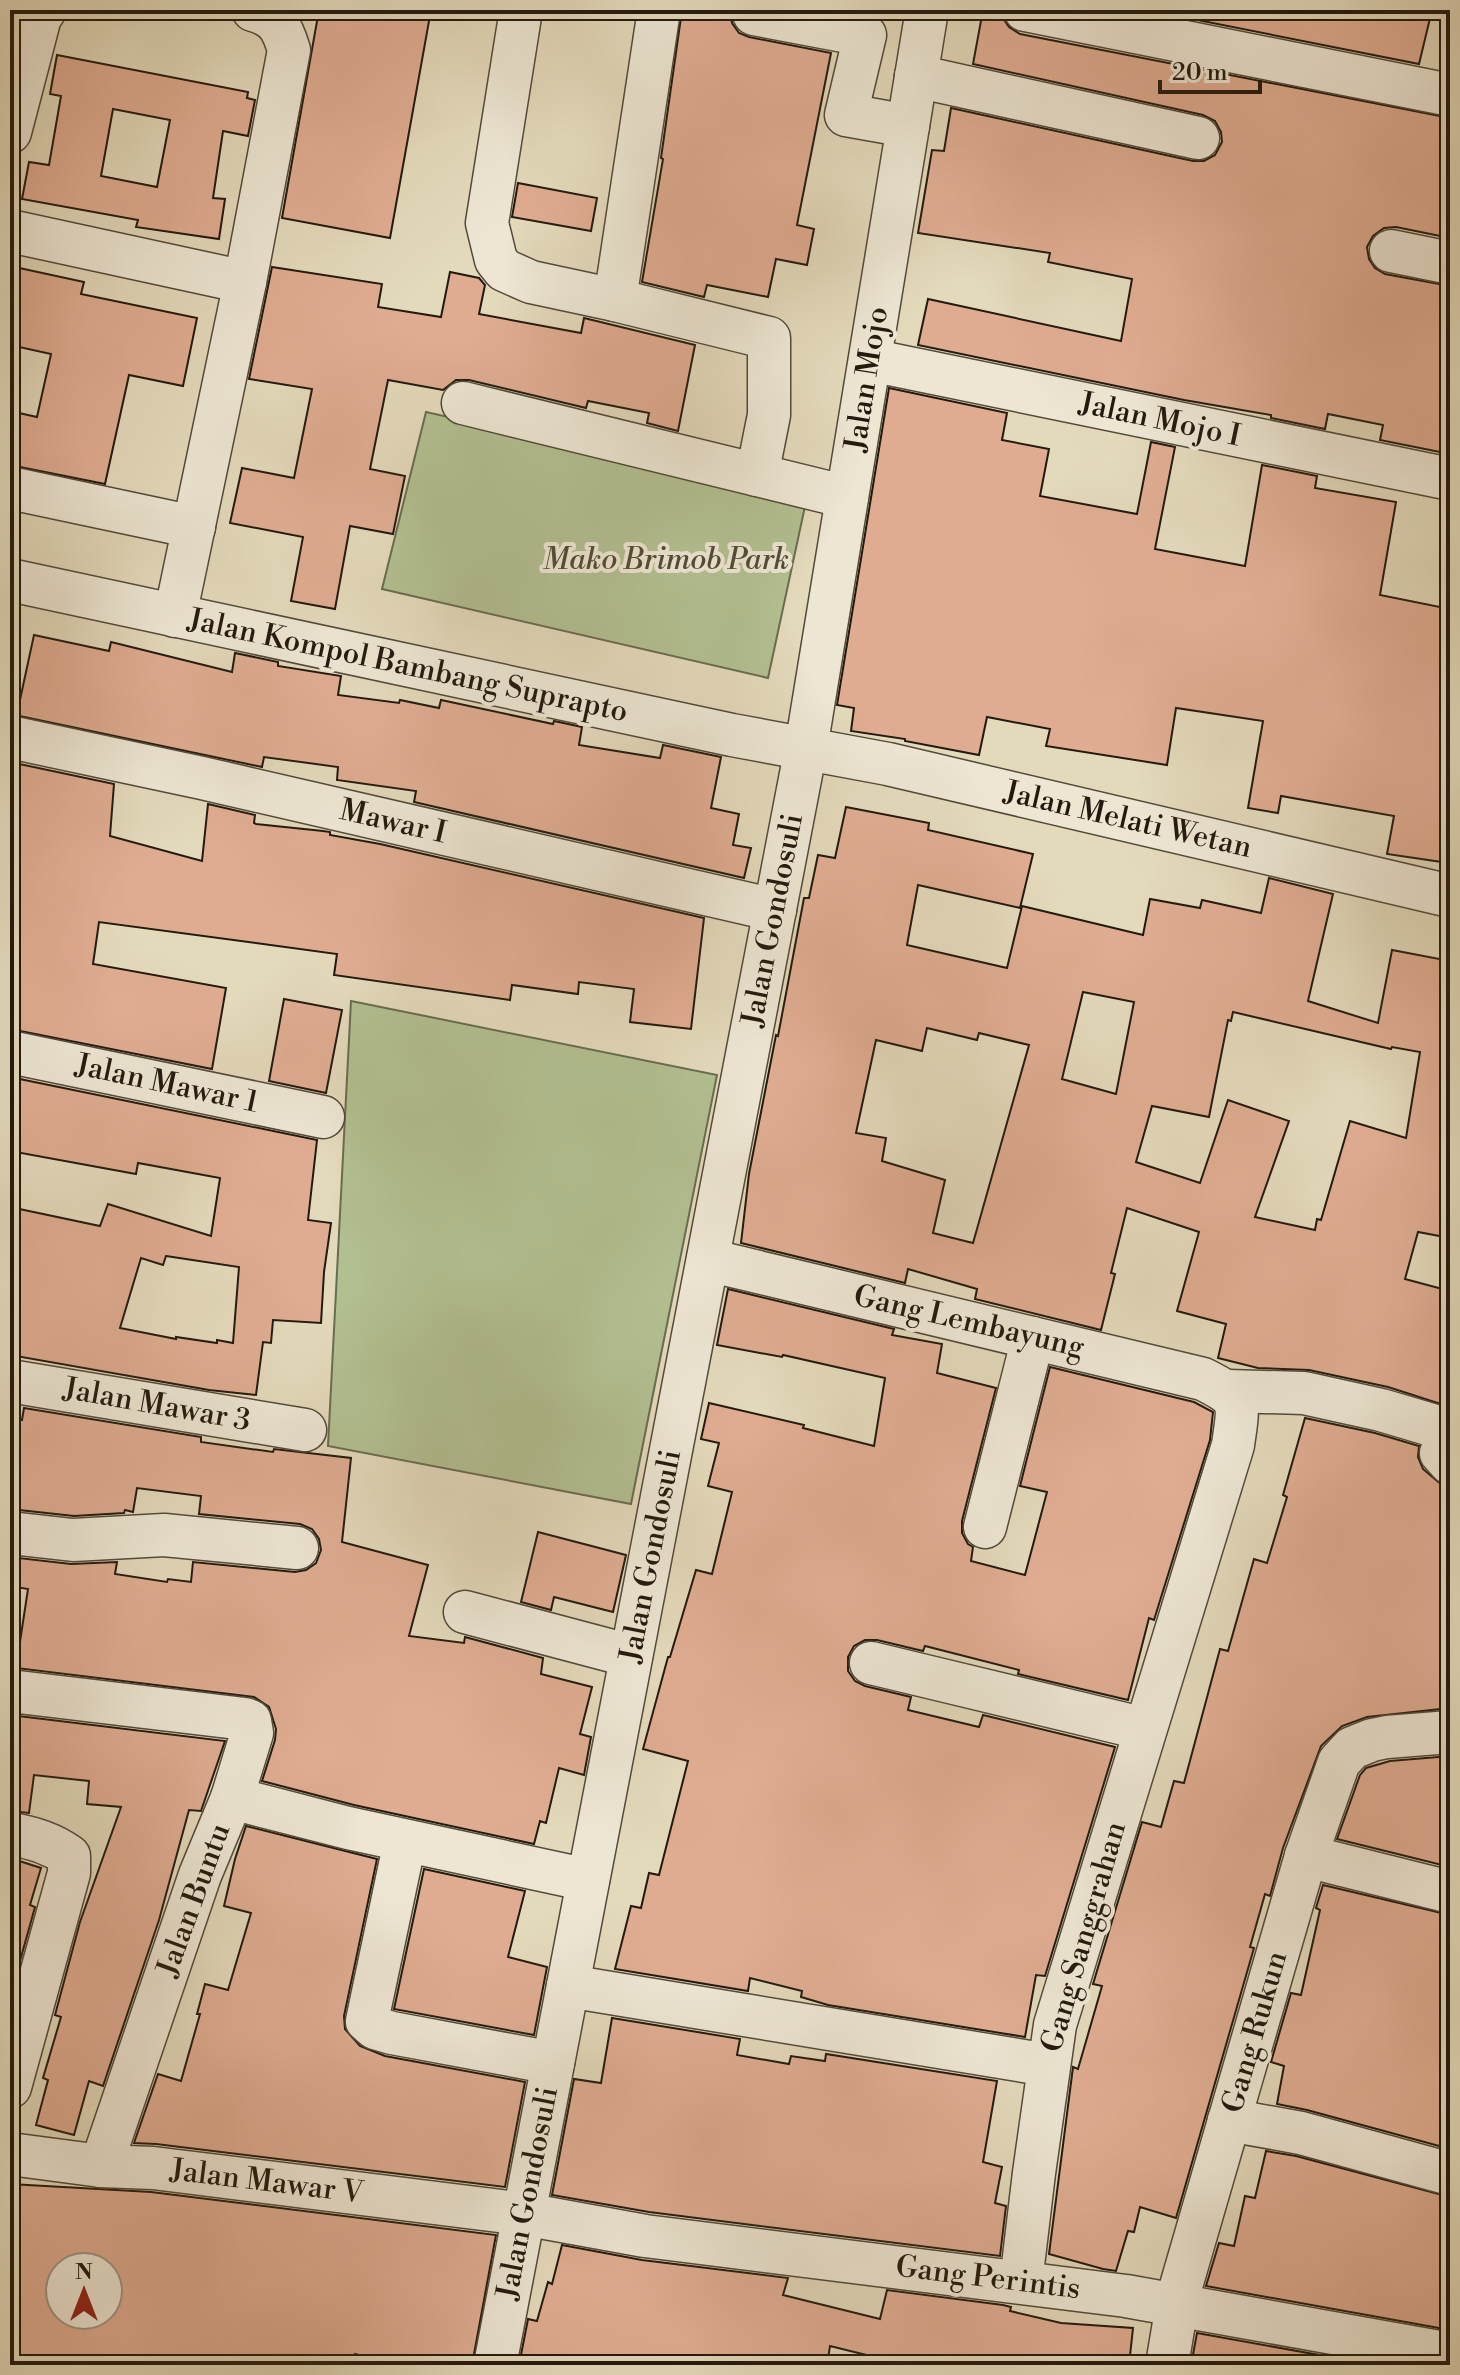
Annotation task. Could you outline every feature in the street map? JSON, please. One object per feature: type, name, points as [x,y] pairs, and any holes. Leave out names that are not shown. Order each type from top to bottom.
[{"type":"street","points":[[10,132],[40,17],[45,10]]},
{"type":"street","points":[[175,616],[245,282],[289,50],[278,24],[269,15],[253,10]]},
{"type":"street","points":[[521,10],[487,223],[496,260],[504,270],[518,278],[769,338],[769,415],[757,475]]},
{"type":"street","points":[[615,300],[659,10]]},
{"type":"street","name":"Jalan Mojo","points":[[806,748],[927,10]]},
{"type":"street","points":[[1025,10],[1450,95]]},
{"type":"street","points":[[754,14],[865,35],[846,115],[908,126]]},
{"type":"street","points":[[916,76],[1198,138]]},
{"type":"street","points":[[10,231],[245,282]]},
{"type":"street","points":[[1391,251],[1450,263]]},
{"type":"street","name":"Jalan Mojo I","points":[[870,360],[1450,479]]},
{"type":"street","points":[[463,403],[847,497]]},
{"type":"street","points":[[10,488],[194,527]]},
{"type":"street","name":"Jalan Kompol Bambang Suprapto","points":[[10,580],[732,735],[806,748]]},
{"type":"street","name":"Mawar I","points":[[10,737],[775,910]]},
{"type":"street","name":"Jalan Melati Wetan","points":[[806,748],[888,764],[1450,896]]},
{"type":"street","name":"Jalan Gondosuli","points":[[495,2365],[806,748]]},
{"type":"street","name":"Jalan Mawar 1","points":[[10,1052],[323,1117]]},
{"type":"street","name":"Gang Lembayung","points":[[708,1260],[1203,1379],[1227,1391]]},
{"type":"street","points":[[985,1527],[1033,1338]]},
{"type":"street","name":"Jalan Mawar 3","points":[[10,1381],[305,1430]]},
{"type":"street","points":[[1227,1391],[1304,1393],[1435,1426],[1447,1434],[1441,1453],[1450,1463]]},
{"type":"street","name":"Gang Sanggrahan","points":[[568,1986],[1048,2065],[1055,2025],[1233,1445],[1237,1406],[1227,1391]]},
{"type":"street","points":[[10,1533],[73,1540],[164,1535],[297,1548]]},
{"type":"street","points":[[465,1612],[631,1656]]},
{"type":"street","points":[[871,1663],[1145,1729]]},
{"type":"street","points":[[10,1691],[201,1712],[250,1721],[252,1733],[232,1798]]},
{"type":"street","name":"Gang Rukun","points":[[1167,2365],[1177,2305],[1229,2120],[1306,1856],[1339,1762],[1352,1748],[1372,1740],[1450,1732]]},
{"type":"street","name":"Jalan Buntu","points":[[101,2166],[200,1875],[232,1798],[405,1841],[588,1880]]},
{"type":"street","points":[[10,1834],[32,1837],[57,1847],[69,1856],[69,1873],[10,2087]]},
{"type":"street","points":[[405,1841],[367,2021],[375,2028],[392,2033],[553,2063]]},
{"type":"street","points":[[1306,1856],[1450,1892]]},
{"type":"street","points":[[1021,2282],[1048,2065]]},
{"type":"street","points":[[1229,2120],[1301,2133],[1450,2174]]},
{"type":"street","name":"Jalan Mawar V","points":[[10,2154],[101,2166],[153,2168],[524,2214]]},
{"type":"street","name":"Gang Perintis","points":[[524,2214],[645,2236],[1021,2282],[1177,2305],[1450,2354]]},
{"type":"green space","name":"Mako Brimob Park","points":[[426,412],[807,497],[768,678],[382,589]]},
{"type":"green space","points":[[351,1001],[717,1075],[631,1504],[328,1446]]},
{"type":"building","points":[[319,10],[431,10],[390,238],[282,218]]},
{"type":"building","points":[[682,10],[730,10],[732,23],[739,33],[831,53],[797,225],[814,229],[807,265],[776,259],[768,297],[707,285],[704,297],[642,282],[663,159]]},
{"type":"building","points":[[983,10],[1002,10],[1009,27],[1020,34],[1450,118],[1450,238],[1396,227],[1384,228],[1373,236],[1367,247],[1369,259],[1375,268],[1385,274],[1450,286],[1450,454],[1380,440],[1383,425],[1328,414],[1325,429],[1271,418],[1271,415],[918,345],[928,299],[1121,341],[1132,279],[1048,262],[1050,253],[918,233],[932,150],[944,151],[951,108],[1193,161],[1204,161],[1215,155],[1222,142],[1215,121],[1203,115],[973,64]]},
{"type":"building","points":[[1147,10],[1432,10],[1419,64]]},
{"type":"building","points":[[57,55],[248,92],[247,98],[255,100],[248,136],[223,131],[213,198],[225,199],[219,239],[136,227],[138,220],[22,199],[29,162],[49,165],[61,96],[50,94]],"holes":[[[113,109],[170,120],[157,187],[101,176]]]},
{"type":"building","points":[[518,183],[597,198],[591,231],[512,217]]},
{"type":"building","points":[[10,266],[84,282],[81,294],[197,318],[183,386],[129,375],[105,484],[10,465],[10,411],[37,417],[51,354],[10,345]]},
{"type":"building","points":[[272,267],[382,284],[378,307],[441,317],[450,272],[479,278],[485,285],[479,314],[581,333],[584,318],[695,345],[678,431],[647,423],[649,413],[588,401],[586,408],[469,380],[456,380],[443,390],[388,380],[370,469],[405,476],[393,534],[350,526],[335,609],[291,601],[303,537],[230,523],[242,468],[294,478],[312,389],[249,379]]},
{"type":"building","points":[[889,388],[1007,413],[1002,440],[1049,449],[1040,496],[1137,514],[1151,442],[1175,447],[1155,549],[1245,566],[1262,465],[1317,476],[1315,488],[1396,502],[1380,595],[1450,609],[1450,819],[1442,862],[1387,854],[1394,816],[1281,796],[1278,813],[1248,808],[1263,721],[1176,708],[1167,765],[1046,746],[1050,729],[987,717],[979,755],[851,731],[854,708],[837,705]]},
{"type":"building","points":[[34,635],[109,651],[111,642],[232,672],[235,653],[278,662],[278,666],[341,676],[338,695],[399,703],[400,700],[439,708],[441,700],[553,724],[554,721],[582,727],[579,745],[660,758],[663,745],[721,757],[711,808],[739,814],[733,845],[751,848],[744,878],[414,802],[416,791],[337,780],[338,767],[264,757],[262,767],[10,714],[10,707],[18,709]]},
{"type":"building","points":[[10,762],[114,784],[110,836],[202,861],[208,804],[255,815],[256,824],[330,832],[330,835],[704,918],[691,1029],[630,1022],[634,989],[579,982],[578,994],[512,985],[510,1000],[334,975],[337,954],[99,922],[93,964],[226,988],[212,1069],[10,1029]]},
{"type":"building","points":[[846,807],[929,823],[928,830],[1033,854],[1020,908],[918,885],[907,945],[1007,968],[1022,906],[1143,935],[1150,899],[1200,908],[1202,900],[1261,913],[1269,878],[1333,894],[1308,1001],[1378,1023],[1392,950],[1450,961],[1450,1238],[1418,1232],[1405,1279],[1450,1291],[1450,1407],[1388,1387],[1309,1370],[1258,1368],[1218,1358],[1226,1324],[1177,1311],[1199,1232],[1127,1208],[1101,1330],[975,1299],[977,1289],[908,1269],[905,1283],[741,1243],[749,1174],[804,898],[809,898],[818,855],[835,858]],"holes":[[[1083,992],[1134,1002],[1116,1094],[1062,1079]],[[1233,1012],[1391,1049],[1420,1052],[1406,1138],[1350,1121],[1321,1220],[1317,1219],[1315,1230],[1255,1217],[1289,1121],[1228,1100],[1200,1183],[1136,1162],[1152,1106],[1209,1117],[1228,1020],[1231,1021]],[[927,1028],[977,1040],[979,1033],[1029,1045],[973,1243],[933,1233],[945,1180],[882,1161],[886,1138],[856,1133],[876,1040],[922,1051]]]},
{"type":"building","points":[[284,999],[342,1010],[326,1093],[269,1081]]},
{"type":"building","points":[[10,1077],[317,1140],[308,1220],[331,1223],[321,1323],[273,1320],[271,1343],[263,1342],[256,1395],[209,1390],[10,1355],[10,1207],[100,1226],[108,1204],[211,1236],[220,1178],[138,1163],[136,1174],[10,1151]],"holes":[[[166,1256],[239,1267],[233,1343],[176,1339],[120,1328],[141,1258],[163,1265]]]},
{"type":"building","points":[[728,1289],[894,1329],[892,1335],[942,1344],[937,1373],[996,1388],[962,1521],[962,1533],[973,1547],[971,1561],[1025,1575],[1047,1492],[1020,1486],[1050,1367],[1194,1402],[1213,1412],[1210,1440],[1154,1620],[1149,1618],[1128,1700],[1018,1674],[1019,1670],[925,1646],[923,1651],[865,1640],[854,1646],[848,1657],[848,1671],[855,1681],[911,1697],[908,1710],[979,1727],[983,1715],[1115,1747],[1045,1976],[1036,1975],[1025,2037],[828,2005],[801,1997],[802,1991],[750,1978],[748,1991],[615,1969],[631,1906],[641,1908],[649,1873],[659,1875],[688,1761],[643,1749],[696,1570],[712,1574],[732,1492],[708,1486],[719,1443],[701,1439],[709,1403],[804,1425],[803,1428],[874,1446],[885,1378],[783,1355],[717,1345]]},
{"type":"building","points":[[24,1408],[201,1437],[201,1442],[351,1458],[342,1542],[428,1565],[409,1636],[464,1643],[465,1637],[543,1658],[541,1674],[592,1687],[580,1734],[591,1737],[584,1775],[559,1768],[546,1823],[540,1821],[534,1844],[354,1805],[262,1781],[276,1729],[269,1707],[254,1697],[16,1668],[28,1589],[10,1586],[10,1557],[71,1564],[117,1562],[115,1574],[167,1582],[168,1579],[191,1582],[193,1562],[295,1572],[306,1570],[316,1563],[321,1550],[319,1539],[312,1529],[300,1524],[199,1514],[201,1496],[137,1488],[133,1512],[125,1510],[124,1513],[74,1516],[10,1509],[10,1418],[22,1420]]},
{"type":"building","points":[[1305,1418],[1419,1446],[1418,1457],[1423,1469],[1442,1485],[1450,1486],[1450,1708],[1367,1717],[1342,1726],[1321,1746],[1283,1848],[1270,1896],[1265,1894],[1250,1947],[1254,1948],[1176,2218],[1140,2207],[1134,2232],[1128,2231],[1116,2271],[1103,2269],[1049,2254],[1073,2067],[1078,2069],[1102,1986],[1093,1984],[1142,1822],[1161,1827],[1174,1781],[1184,1783],[1220,1649],[1228,1651],[1254,1559],[1267,1563],[1287,1497],[1283,1495]]},
{"type":"building","points":[[538,1532],[626,1555],[613,1612],[554,1597],[551,1610],[521,1602]]},
{"type":"building","points":[[10,1715],[225,1741],[201,1811],[189,1810],[159,1920],[103,2086],[89,2081],[74,2135],[36,2125],[48,2080],[43,2078],[61,2017],[55,2015],[80,1922],[121,1807],[87,1804],[89,1781],[34,1775],[29,1813],[10,1811]]},
{"type":"building","points":[[1450,1756],[1450,1867],[1337,1839],[1360,1775],[1366,1768],[1390,1761]]},
{"type":"building","points":[[246,1826],[377,1859],[344,2016],[345,2029],[360,2046],[385,2056],[525,2082],[505,2187],[134,2143],[158,2074],[181,2081],[205,1984],[228,1990],[251,1913],[224,1906]]},
{"type":"building","points":[[10,1858],[41,1868],[30,1905],[35,1907],[10,1997]]},
{"type":"building","points":[[424,1869],[525,1891],[508,1957],[547,1967],[534,2035],[394,2009]]},
{"type":"building","points":[[1323,1885],[1450,1915],[1450,2149],[1277,2104],[1284,2066],[1271,2062],[1291,1993],[1301,1995]]},
{"type":"building","points":[[612,2018],[740,2039],[737,2055],[789,2064],[791,2056],[825,2061],[826,2054],[997,2081],[983,2162],[1002,2167],[995,2203],[1006,2206],[1000,2256],[649,2212],[552,2195],[574,2079],[601,2083]]},
{"type":"building","points":[[1266,2151],[1296,2156],[1450,2197],[1450,2330],[1206,2286],[1219,2243],[1234,2246],[1245,2196],[1255,2198]]},
{"type":"building","points":[[10,2184],[151,2192],[496,2235],[472,2365],[398,2365],[355,2354],[352,2365],[10,2365]]},
{"type":"building","points":[[562,2245],[642,2260],[788,2278],[783,2295],[880,2319],[887,2290],[1003,2305],[1011,2307],[1010,2311],[1061,2323],[1133,2328],[1129,2365],[907,2365],[830,2346],[827,2365],[519,2365],[528,2319],[537,2321],[548,2282],[552,2284]]},
{"type":"building","points":[[1197,2333],[1375,2365],[1221,2365],[1192,2360]]}]
